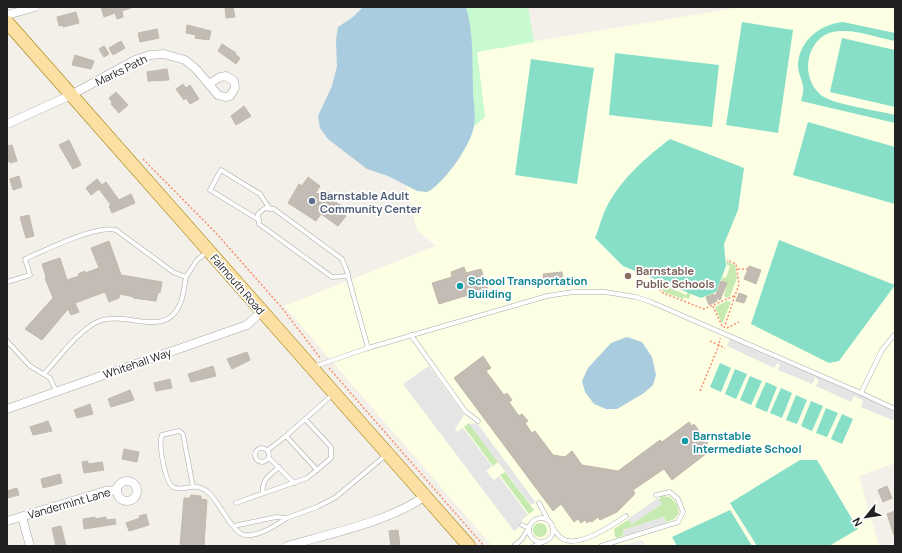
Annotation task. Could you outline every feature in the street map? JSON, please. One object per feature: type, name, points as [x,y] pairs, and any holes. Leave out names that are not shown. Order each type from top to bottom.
[{"type":"main road","name":"Falmouth Road","points":[[7,22],[469,546]]},
{"type":"street","points":[[7,15],[35,7]]},
{"type":"street","name":"Marks Path","points":[[7,124],[71,95],[135,60],[157,54],[185,60],[196,69],[209,84]]},
{"type":"street","name":"Whitehall Way","points":[[7,408],[247,325],[256,319],[262,312]]},
{"type":"street","name":"Vandermint Lane","points":[[7,521],[105,491],[117,490]]},
{"type":"street","points":[[287,546],[372,521],[412,505],[425,496]]},
{"type":"street","name":"Vandermint Lane","points":[[22,517],[30,546]]},
{"type":"street","points":[[317,537],[319,546]]},
{"type":"lane","points":[[259,220],[210,190],[221,170],[260,194],[270,209]]},
{"type":"lane","points":[[348,276],[332,277],[259,224],[258,214],[265,208],[274,209],[342,259],[348,276],[368,348]]},
{"type":"lane","points":[[7,282],[30,275],[26,259],[75,238],[111,228],[116,230],[173,272],[186,277]]},
{"type":"lane","points":[[44,374],[86,329],[96,323],[109,318],[119,318],[150,323],[167,320],[177,311],[181,302],[186,277],[196,260],[209,251]]},
{"type":"lane","points":[[312,368],[368,348],[411,335],[551,296],[582,292],[615,294],[651,302],[895,409]]},
{"type":"lane","points":[[861,393],[882,350],[895,334]]},
{"type":"lane","points":[[411,335],[465,411],[478,422]]},
{"type":"lane","points":[[7,341],[9,345],[30,366],[50,378],[56,391]]},
{"type":"lane","points":[[268,450],[334,393]]},
{"type":"lane","points":[[236,503],[307,478],[331,458],[331,447],[305,419]]},
{"type":"lane","points":[[193,487],[183,434],[179,431],[162,435],[159,444],[170,483],[176,488],[201,487],[211,494],[234,526],[242,534],[250,535],[275,526],[287,518],[312,510],[336,497],[387,453]]},
{"type":"lane","points":[[286,436],[317,470]]},
{"type":"lane","points":[[268,450],[260,448],[256,451],[255,456],[257,460],[262,462],[269,458]]},
{"type":"lane","points":[[268,450],[269,458],[294,482]]},
{"type":"lane","points":[[263,493],[264,480],[279,467]]},
{"type":"lane","points":[[601,546],[678,522],[683,512],[678,499],[670,492],[656,495]]},
{"type":"lane","points":[[539,503],[552,527],[563,539],[573,542],[607,529],[626,516]]},
{"type":"lane","points":[[234,526],[276,517],[287,518]]},
{"type":"lane","points":[[514,546],[521,540],[536,519],[544,519],[548,521]]},
{"type":"lane","points":[[522,525],[529,528],[533,539],[543,541]]},
{"type":"lane","points":[[534,546],[551,534],[552,527]]},
{"type":"path","points":[[138,155],[215,232],[282,308],[324,363],[484,546]]},
{"type":"path","points":[[723,330],[734,303],[734,296],[739,284],[736,264],[727,260]]},
{"type":"path","points":[[737,269],[748,269]]},
{"type":"path","points":[[675,288],[655,282],[653,283],[663,293],[703,308],[713,306],[734,296]]},
{"type":"path","points":[[713,306],[723,330]]},
{"type":"path","points":[[723,330],[740,322]]},
{"type":"path","points":[[700,391],[719,345],[720,338]]},
{"type":"path","points":[[710,341],[725,348]]},
{"type":"shaded area","name":"Barnstable Public Schools","points":[[741,7],[895,7],[895,463],[859,476],[879,546],[646,546],[642,540],[617,546],[492,546],[284,306],[436,246],[417,230],[406,184],[485,117],[477,51]]},
{"type":"shaded area","points":[[732,334],[895,406],[895,421],[861,407],[863,400],[854,396],[851,402],[816,386],[819,380],[815,378],[812,384],[778,370],[780,365],[777,363],[774,368],[727,346]]},
{"type":"shaded area","points":[[429,366],[464,415],[455,429],[457,432],[463,428],[492,466],[486,471],[494,480],[499,476],[528,515],[514,531],[403,384]]},
{"type":"shaded area","points":[[477,423],[536,503],[530,504],[469,424]]},
{"type":"shaded area","points":[[658,498],[662,504],[632,524],[628,519]]},
{"type":"shaded area","points":[[664,517],[666,523],[624,536],[623,530]]},
{"type":"green space","points":[[372,7],[528,7],[534,42],[477,52],[485,117],[406,184]]},
{"type":"green space","points":[[742,22],[793,30],[778,133],[726,125]]},
{"type":"green space","points":[[843,22],[895,33],[895,41],[868,34],[848,31],[829,33],[820,39],[813,47],[809,57],[808,68],[810,79],[816,89],[829,100],[895,115],[895,123],[801,101],[803,88],[798,65],[802,48],[812,35],[819,30],[835,23]]},
{"type":"green space","points":[[842,38],[895,50],[895,107],[830,92]]},
{"type":"green space","points":[[615,53],[719,65],[712,127],[609,115]]},
{"type":"green space","points":[[531,59],[594,68],[577,184],[515,175]]},
{"type":"green space","points":[[808,122],[895,147],[895,204],[793,175]]},
{"type":"green space","points":[[670,139],[744,168],[738,210],[724,244],[726,266],[716,292],[701,298],[623,266],[595,238],[607,206],[620,186],[643,161]]},
{"type":"green space","points":[[779,240],[895,285],[839,361],[829,363],[751,324]]},
{"type":"green space","points":[[726,261],[735,265],[737,278],[730,296],[727,298],[724,296],[727,283],[721,280],[723,277],[726,278],[730,266],[727,265]]},
{"type":"green space","points":[[655,283],[686,295],[688,292],[691,293],[689,299],[684,297],[683,299],[664,292],[654,284]]},
{"type":"green space","points":[[727,301],[731,302],[722,324],[715,307]]},
{"type":"green space","points":[[720,363],[731,368],[721,392],[710,387]]},
{"type":"green space","points":[[735,369],[747,374],[736,399],[725,394]]},
{"type":"green space","points":[[750,376],[762,381],[751,405],[740,400]]},
{"type":"green space","points":[[766,382],[777,387],[767,412],[755,407]]},
{"type":"green space","points":[[781,388],[792,393],[782,418],[770,413]]},
{"type":"green space","points":[[796,395],[807,400],[797,424],[786,420]]},
{"type":"green space","points":[[811,401],[823,406],[812,431],[801,426]]},
{"type":"green space","points":[[826,408],[838,413],[827,437],[816,433]]},
{"type":"green space","points":[[842,414],[853,419],[842,444],[831,439]]},
{"type":"green space","points":[[469,423],[498,462],[493,466],[464,427]]},
{"type":"green space","points":[[800,460],[817,460],[858,529],[829,546],[757,546],[730,503]]},
{"type":"green space","points":[[505,472],[534,510],[529,514],[500,475]]},
{"type":"green space","points":[[662,496],[670,497],[677,504],[679,513],[674,519],[666,522],[664,517],[623,530],[624,535],[617,538],[615,536],[614,529],[628,520],[632,524],[662,504],[659,499]]},
{"type":"green space","points":[[730,510],[752,546],[677,546],[672,537]]},
{"type":"green space","points":[[540,523],[545,525],[547,530],[545,535],[540,537],[535,535],[533,530],[535,525]]},
{"type":"water","points":[[363,7],[466,7],[469,17],[471,38],[475,112],[474,126],[468,143],[449,173],[434,188],[427,192],[417,191],[388,176],[367,169],[328,139],[320,128],[318,116],[332,86],[337,66],[336,40],[338,27],[353,17]]},
{"type":"water","points":[[627,337],[642,342],[652,357],[656,375],[653,385],[644,393],[617,409],[606,409],[594,404],[585,392],[582,381],[588,368],[611,343]]},
{"type":"building","points":[[101,7],[131,8],[122,11],[123,17],[117,19],[115,13],[104,17]]},
{"type":"building","points":[[225,7],[233,7],[235,17],[226,18]]},
{"type":"building","points":[[76,12],[79,23],[63,27],[63,25],[59,26],[57,17]]},
{"type":"building","points":[[187,25],[211,31],[209,40],[195,38],[196,35],[186,33]]},
{"type":"building","points":[[157,29],[159,38],[140,42],[138,33]]},
{"type":"building","points":[[121,41],[125,48],[113,55],[109,48]]},
{"type":"building","points":[[222,44],[236,53],[235,54],[240,58],[236,64],[218,51]]},
{"type":"building","points":[[104,46],[109,54],[104,57],[99,49]]},
{"type":"building","points":[[75,55],[94,61],[91,69],[72,65]]},
{"type":"building","points":[[167,69],[169,80],[148,81],[147,72]]},
{"type":"building","points":[[183,84],[186,88],[190,85],[199,99],[190,104],[186,98],[184,100],[176,89]]},
{"type":"building","points":[[116,92],[128,105],[119,113],[111,104],[112,102],[109,98]]},
{"type":"building","points":[[244,106],[251,116],[236,125],[231,116]]},
{"type":"building","points":[[69,140],[81,165],[73,169],[59,145]]},
{"type":"building","points":[[12,145],[17,161],[10,163],[10,161],[7,162],[7,146]]},
{"type":"building","points":[[19,176],[22,187],[13,190],[10,179]]},
{"type":"building","name":"Barnstable Adult Community Center","points":[[308,177],[320,186],[315,194],[329,192],[333,195],[334,201],[346,209],[343,214],[346,216],[338,226],[321,214],[316,221],[288,203],[299,184],[302,186]]},
{"type":"building","points":[[97,179],[102,185],[106,182],[119,200],[131,194],[135,203],[112,213],[109,206],[111,205],[99,189],[91,195],[86,188]]},
{"type":"building","points":[[29,215],[34,236],[26,238],[20,217]]},
{"type":"building","points":[[109,241],[121,275],[162,282],[160,293],[158,292],[156,301],[133,298],[134,297],[120,294],[119,298],[109,302],[105,292],[75,303],[79,312],[71,315],[68,309],[42,340],[25,329],[53,298],[45,278],[42,264],[60,258],[67,280],[79,276],[78,274],[85,271],[85,273],[99,268],[91,248]]},
{"type":"building","points":[[749,266],[761,270],[756,284],[744,279]]},
{"type":"building","name":"School Transportation Building","points":[[464,267],[466,273],[481,269],[488,289],[439,304],[432,283],[452,277],[451,272]]},
{"type":"building","points":[[562,272],[563,280],[544,282],[543,274]]},
{"type":"building","points":[[721,281],[727,283],[720,300],[716,298],[717,301],[709,305],[706,297],[714,294],[715,297]]},
{"type":"building","points":[[739,293],[747,296],[744,303],[736,301]]},
{"type":"building","points":[[247,352],[250,360],[232,369],[227,359]]},
{"type":"building","name":"Barnstable Intermediate School","points":[[483,356],[491,368],[486,371],[504,395],[507,393],[512,400],[509,402],[519,416],[522,414],[528,421],[525,423],[532,433],[535,431],[553,455],[565,457],[572,451],[582,465],[618,471],[660,440],[662,442],[689,422],[692,426],[694,424],[708,443],[706,444],[711,450],[672,480],[664,469],[633,490],[635,493],[633,496],[617,512],[600,520],[598,517],[592,522],[590,521],[587,523],[585,520],[581,523],[578,519],[574,522],[561,504],[553,511],[454,378]]},
{"type":"building","points":[[213,366],[216,376],[191,382],[188,374]]},
{"type":"building","points":[[170,379],[172,388],[156,391],[154,383]]},
{"type":"building","points":[[130,390],[134,400],[111,407],[108,399]]},
{"type":"building","points":[[90,404],[93,414],[77,418],[74,410]]},
{"type":"building","points":[[48,421],[52,431],[33,435],[30,427]]},
{"type":"building","points":[[124,449],[139,452],[137,462],[122,459]]},
{"type":"building","points":[[88,461],[88,464],[102,462],[104,470],[84,473],[82,462]]},
{"type":"building","points":[[60,474],[62,483],[43,488],[41,479]]},
{"type":"building","points":[[887,486],[892,498],[883,502],[878,490]]},
{"type":"building","points":[[17,488],[19,495],[7,498],[7,491]]},
{"type":"building","points":[[191,495],[201,496],[201,499],[207,500],[204,546],[180,546],[184,498],[190,498]]},
{"type":"building","points":[[895,511],[895,535],[894,535],[887,514]]},
{"type":"building","points":[[146,514],[149,525],[129,531],[126,523]]},
{"type":"building","points":[[95,517],[95,519],[106,517],[106,520],[115,519],[116,524],[84,529],[83,519]]},
{"type":"building","points":[[61,526],[66,546],[56,546],[52,528]]},
{"type":"building","points":[[398,530],[400,546],[391,546],[389,531]]},
{"type":"place","name":"Barnstable Adult Community Center","points":[[312,201]]},
{"type":"place","name":"Barnstable Public Schools","points":[[628,276]]},
{"type":"place","name":"School Transportation Building","points":[[460,286]]},
{"type":"place","name":"Barnstable Intermediate School","points":[[685,441]]}]
